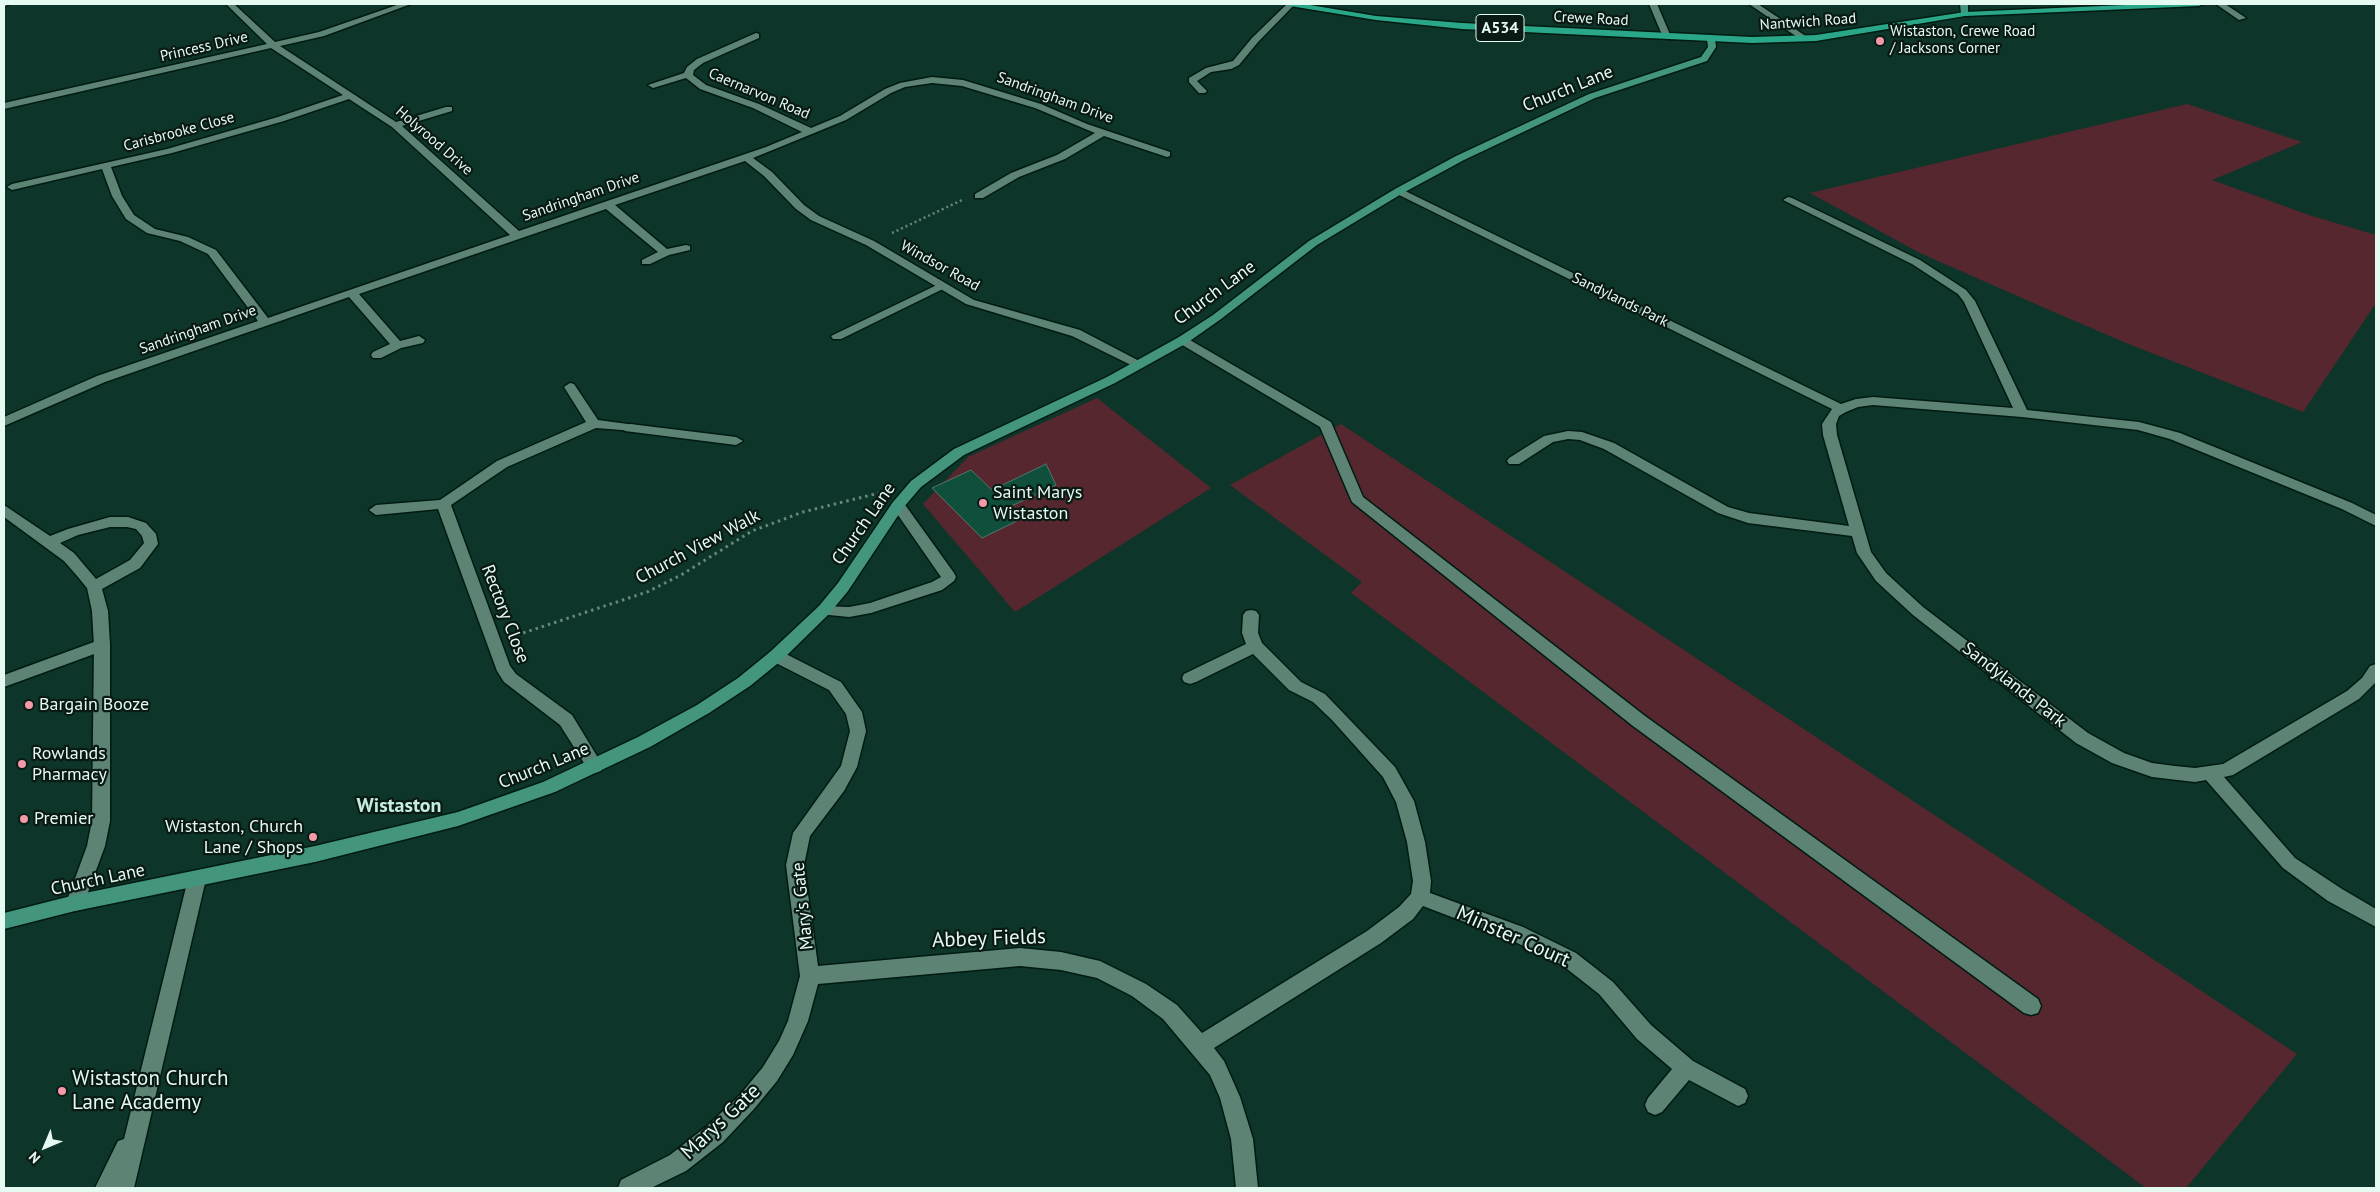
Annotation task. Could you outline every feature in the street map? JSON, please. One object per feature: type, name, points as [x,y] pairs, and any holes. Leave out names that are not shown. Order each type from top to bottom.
[{"type":"main road","name":"Crewe Road","points":[[1290,4],[1415,22],[1711,39]]},
{"type":"main road","name":"A534","points":[[1965,14],[2199,4]]},
{"type":"main road","name":"Nantwich Road","points":[[1711,39],[1806,39],[1965,14]]},
{"type":"street","name":"Holyrood Drive","points":[[230,4],[274,46],[395,125],[517,235]]},
{"type":"street","name":"Princess Drive","points":[[4,106],[274,46],[350,26],[407,4]]},
{"type":"street","points":[[1202,90],[1192,80],[1208,70],[1228,67],[1236,63],[1255,40],[1290,4]]},
{"type":"street","points":[[1652,4],[1667,37]]},
{"type":"street","points":[[1753,4],[1806,39]]},
{"type":"street","points":[[1964,4],[1965,14]]},
{"type":"street","points":[[2220,4],[2242,18]]},
{"type":"street","name":"Caernarvon Road","points":[[756,36],[700,62],[690,69],[688,75],[703,86],[756,106],[811,132]]},
{"type":"street","name":"Church Lane","points":[[4,921],[76,903],[197,879],[384,838],[458,819],[549,787],[595,766],[703,709],[744,682],[776,656],[824,610],[843,587],[898,505],[916,484],[959,452],[1111,380],[1183,340],[1217,317],[1313,243],[1400,190],[1468,154],[1569,106],[1704,60],[1712,47],[1711,39]]},
{"type":"street","points":[[653,85],[688,75]]},
{"type":"street","name":"Sandringham Drive","points":[[4,422],[101,379],[607,204],[746,158],[843,118],[888,90],[916,82],[932,80],[963,83],[1038,106],[1166,154]]},
{"type":"street","name":"Carisbrooke Close","points":[[12,187],[106,167],[221,137],[350,96]]},
{"type":"street","points":[[395,125],[449,109]]},
{"type":"street","points":[[979,196],[1015,175],[1061,156],[1104,132]]},
{"type":"street","name":"Windsor Road","points":[[746,158],[768,174],[800,207],[815,218],[870,243],[941,286],[988,309],[1051,324],[1076,333],[1139,364]]},
{"type":"street","points":[[106,167],[117,196],[130,217],[151,231],[184,239],[212,252],[265,322]]},
{"type":"street","name":"Sandylands Park","points":[[1400,190],[1841,409],[1830,420],[1830,436],[1864,552],[1872,565],[1896,592],[2082,738],[2118,758],[2152,770],[2194,775],[2211,774],[2227,770],[2353,695],[2368,682],[2376,670]]},
{"type":"street","points":[[1788,200],[1916,262],[1962,292],[1969,300],[2022,413]]},
{"type":"street","points":[[607,204],[665,253]]},
{"type":"street","points":[[646,262],[665,253],[686,248]]},
{"type":"street","points":[[837,336],[941,286]]},
{"type":"street","points":[[351,292],[397,345]]},
{"type":"street","points":[[377,356],[397,345],[419,340]]},
{"type":"street","points":[[1183,340],[1326,425],[1357,499],[1639,720],[2031,1006]]},
{"type":"street","points":[[570,386],[594,424]]},
{"type":"street","points":[[1841,409],[1856,403],[1873,401],[2120,423],[2157,430],[2338,502],[2376,521]]},
{"type":"street","points":[[376,510],[443,504],[502,464],[594,424],[736,441]]},
{"type":"street","points":[[1514,461],[1549,438],[1568,435],[1582,436],[1609,446],[1702,500],[1736,514],[1858,532]]},
{"type":"street","name":"Rectory Close","points":[[443,504],[495,642],[502,667],[510,678],[554,709],[566,720],[595,766]]},
{"type":"street","points":[[824,610],[849,612],[871,608],[946,582],[949,576],[898,505]]},
{"type":"street","points":[[4,510],[69,557],[94,587],[100,611],[102,645],[101,821],[96,846],[76,903]]},
{"type":"street","points":[[48,543],[73,532],[110,522],[128,522],[141,526],[149,534],[151,544],[135,564],[94,587]]},
{"type":"street","points":[[1200,1046],[1374,937],[1406,912],[1420,897],[1422,881],[1416,842],[1405,801],[1389,772],[1319,698],[1295,686],[1255,646],[1250,632],[1251,616]]},
{"type":"street","points":[[4,681],[102,645]]},
{"type":"street","points":[[1190,678],[1255,646]]},
{"type":"street","name":"Mary's Gate","points":[[776,656],[835,686],[854,712],[858,731],[849,767],[838,786],[802,833],[795,865],[810,976]]},
{"type":"street","points":[[2211,774],[2289,863],[2335,895],[2376,919]]},
{"type":"street","points":[[123,1188],[197,879]]},
{"type":"street","name":"Minster Court","points":[[1420,897],[1516,933],[1568,958],[1606,988],[1644,1032],[1686,1068],[1738,1096]]},
{"type":"street","name":"Abbey Fields","points":[[810,976],[1020,957],[1061,961],[1100,970],[1139,990],[1170,1012],[1217,1068],[1230,1097],[1242,1139],[1247,1188]]},
{"type":"street","name":"Marys Gate","points":[[629,1188],[678,1163],[715,1134],[747,1102],[770,1074],[786,1048],[798,1021],[810,976]]},
{"type":"street","points":[[1656,1104],[1686,1068]]},
{"type":"street","points":[[106,1188],[138,1128]]},
{"type":"path","points":[[870,243],[967,198],[979,196]]},
{"type":"path","name":"Church View Walk","points":[[495,642],[647,592],[681,574],[752,531],[794,515],[916,484]]},
{"type":"shaded area","points":[[2187,104],[2302,142],[2212,180],[2309,215],[2376,235],[2376,303],[2303,412],[2126,343],[1920,253],[1810,193]]},
{"type":"shaded area","points":[[1097,398],[1211,488],[1015,612],[923,504],[968,457]]},
{"type":"shaded area","points":[[1341,424],[2297,1054],[2186,1188],[2146,1188],[1351,593],[1362,582],[1230,485]]},
{"type":"building","name":"Saint Marys Wistaston","points":[[1046,464],[1056,485],[1005,509],[1017,521],[982,538],[932,488],[971,470],[992,490]]},
{"type":"place","name":"Wistaston, Crewe Road / Jacksons Corner","points":[[1880,41]]},
{"type":"place","name":"Saint Marys Wistaston","points":[[983,503]]},
{"type":"place","name":"Bargain Booze","points":[[29,705]]},
{"type":"place","name":"Rowlands Pharmacy","points":[[22,764]]},
{"type":"place","name":"Premier","points":[[24,819]]},
{"type":"place","name":"Wistaston, Church Lane / Shops","points":[[313,837]]},
{"type":"place","name":"Wistaston Church Lane Academy","points":[[62,1091]]},
{"type":"district","name":"Wistaston","points":[[399,806]]}]
